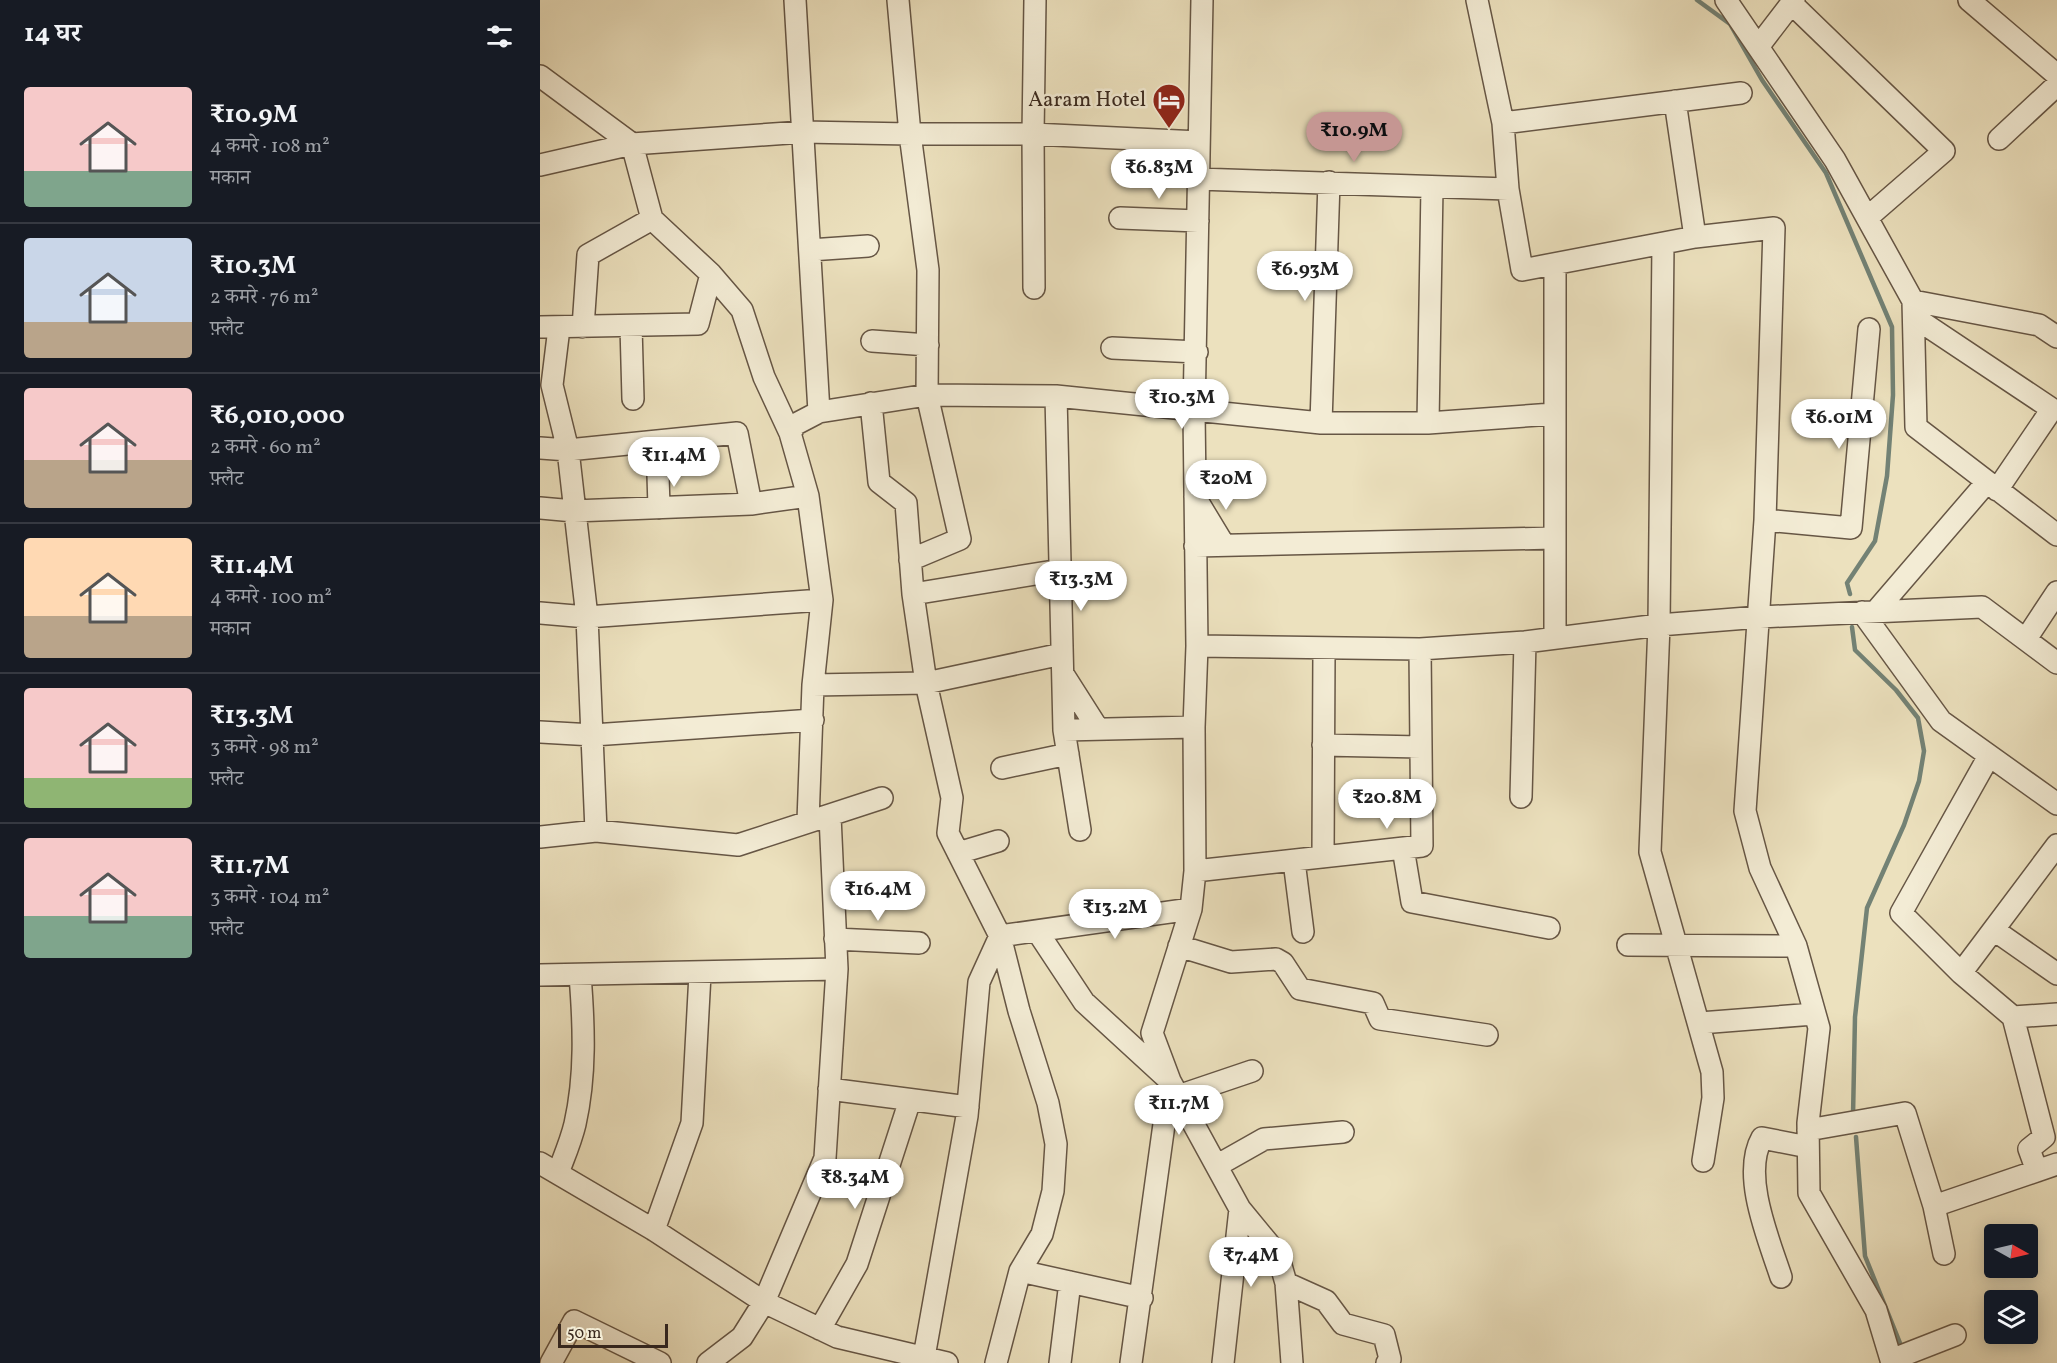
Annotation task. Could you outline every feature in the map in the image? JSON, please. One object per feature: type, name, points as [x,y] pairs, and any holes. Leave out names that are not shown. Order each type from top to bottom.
[{"type":"street","points":[[795,0],[810,250],[802,422],[808,496],[822,600],[824,685],[813,720],[808,821]]},
{"type":"street","points":[[898,0],[910,134],[928,270],[927,395],[960,539],[910,560]]},
{"type":"street","points":[[1034,288],[1035,0]]},
{"type":"street","points":[[1202,0],[1197,352],[1194,412],[1197,646],[1194,727],[1195,871],[1191,909],[1152,1033],[1174,1089],[1218,1165],[1240,1209],[1278,1255],[1286,1283],[1292,1363]]},
{"type":"street","points":[[1477,0],[1503,123],[1508,189],[1522,270],[1695,237],[1774,228],[1765,520],[1745,811],[1760,868],[1796,946],[1819,1028],[1808,1138],[1809,1193],[1876,1310],[1892,1362],[1955,1335]]},
{"type":"street","points":[[1726,0],[1835,160],[1868,217],[1914,309],[1916,428],[2057,535]]},
{"type":"street","points":[[1969,0],[2057,75]]},
{"type":"street","points":[[1758,47],[1792,1],[1944,151],[1868,217]]},
{"type":"street","points":[[540,76],[632,144],[652,219],[711,274],[742,310],[764,377],[802,422]]},
{"type":"street","points":[[1999,139],[2057,86]]},
{"type":"street","points":[[1503,123],[1741,93]]},
{"type":"street","points":[[1675,100],[1695,237]]},
{"type":"street","points":[[540,165],[632,144],[803,132],[1033,134],[1199,142]]},
{"type":"street","points":[[1198,179],[1508,189]]},
{"type":"street","points":[[1321,423],[1329,182]]},
{"type":"street","points":[[1428,423],[1432,187]]},
{"type":"street","points":[[1120,218],[1198,221]]},
{"type":"street","points":[[583,327],[588,255],[652,219]]},
{"type":"street","points":[[1663,244],[1659,625],[1650,852],[1713,1072],[1713,1098],[1703,1161]]},
{"type":"street","points":[[810,250],[868,246]]},
{"type":"street","points":[[1555,265],[1553,414],[1555,636]]},
{"type":"street","points":[[596,831],[587,617],[568,450],[552,385],[550,328],[698,324],[711,274]]},
{"type":"street","points":[[1914,309],[2039,324],[2057,337]]},
{"type":"street","points":[[1869,612],[1992,486],[2052,409],[1914,309]]},
{"type":"street","points":[[631,326],[633,399]]},
{"type":"street","points":[[1765,520],[1851,528],[1869,329]]},
{"type":"street","points":[[872,341],[928,345]]},
{"type":"street","points":[[1112,348],[1197,352]]},
{"type":"street","points":[[802,422],[871,403],[927,395],[1056,396],[1194,412],[1321,423],[1428,423],[1553,414]]},
{"type":"street","points":[[1056,396],[1064,730],[1080,830]]},
{"type":"street","points":[[871,403],[879,482],[906,503],[913,594],[926,683],[952,798],[948,833],[1000,936],[1019,1011],[1048,1103],[1056,1144],[1053,1191],[1042,1234],[1020,1271],[996,1363]]},
{"type":"street","points":[[540,448],[568,450],[737,433],[751,504]]},
{"type":"street","points":[[657,441],[659,508]]},
{"type":"street","points":[[540,508],[574,511],[751,504],[808,496]]},
{"type":"street","points":[[1195,497],[1224,545]]},
{"type":"street","points":[[1195,546],[1553,538]]},
{"type":"street","points":[[913,594],[1060,570]]},
{"type":"street","points":[[2026,639],[2057,592]]},
{"type":"street","points":[[540,613],[587,617],[822,600]]},
{"type":"street","points":[[1197,646],[1324,650],[1420,649],[1525,642],[1555,636],[1760,617],[1982,607],[2057,663]]},
{"type":"street","points":[[1869,612],[1941,721],[2057,804]]},
{"type":"street","points":[[1521,797],[1525,642]]},
{"type":"street","points":[[1195,871],[1422,846],[1420,649]]},
{"type":"street","points":[[1323,857],[1324,650]]},
{"type":"street","points":[[824,685],[926,683],[1062,664]]},
{"type":"street","points":[[1062,664],[1098,729]]},
{"type":"street","points":[[540,732],[593,735],[813,720]]},
{"type":"street","points":[[1064,730],[1194,727]]},
{"type":"street","points":[[1323,745],[1421,747]]},
{"type":"street","points":[[1002,768],[1068,754]]},
{"type":"street","points":[[1934,1206],[2047,1167],[2029,1149],[2044,1137],[2013,1017],[1961,973],[1901,913],[1989,756]]},
{"type":"street","points":[[540,837],[596,831],[738,844],[882,798]]},
{"type":"street","points":[[719,1359],[742,1337],[764,1302],[825,1158],[837,969],[830,816]]},
{"type":"street","points":[[958,853],[998,841]]},
{"type":"street","points":[[1961,973],[2057,845]]},
{"type":"street","points":[[1403,848],[1412,902],[1550,928]]},
{"type":"street","points":[[1294,861],[1303,932]]},
{"type":"street","points":[[1000,936],[1191,909]]},
{"type":"street","points":[[1994,930],[2057,974]]},
{"type":"street","points":[[1032,932],[1084,1002],[1174,1089]]},
{"type":"street","points":[[924,1357],[968,1107],[978,982],[1000,936]]},
{"type":"street","points":[[835,939],[919,943]]},
{"type":"street","points":[[1628,945],[1796,946]]},
{"type":"street","points":[[1179,946],[1231,962],[1276,959],[1283,963],[1300,989],[1374,1003],[1380,1019],[1487,1035]]},
{"type":"street","points":[[540,975],[700,974],[837,969]]},
{"type":"street","points":[[654,1230],[692,1122],[700,974]]},
{"type":"street","points":[[580,975],[584,1020],[583,1073],[575,1125],[549,1168],[654,1230],[764,1302],[837,1337],[947,1363]]},
{"type":"street","points":[[1700,1023],[1814,1014]]},
{"type":"street","points":[[2013,1017],[2057,1014]]},
{"type":"street","points":[[1174,1089],[1252,1071]]},
{"type":"street","points":[[830,1089],[968,1107]]},
{"type":"street","points":[[1131,1363],[1174,1089]]},
{"type":"street","points":[[820,1329],[857,1264],[910,1100]]},
{"type":"street","points":[[1781,1277],[1762,1221],[1755,1179],[1758,1146],[1762,1138],[1808,1138],[1905,1113],[1934,1206],[1944,1254]]},
{"type":"street","points":[[1218,1165],[1264,1139],[1343,1132]]},
{"type":"street","points":[[1223,1363],[1240,1209]]},
{"type":"street","points":[[1020,1271],[1142,1298]]},
{"type":"street","points":[[1060,1363],[1070,1282]]},
{"type":"street","points":[[1286,1283],[1326,1301],[1343,1324],[1384,1335],[1394,1362]]},
{"type":"street","points":[[551,1363],[574,1322],[660,1363]]},
{"type":"waterway","points":[[1697,0],[1730,24],[1762,80],[1826,173],[1892,327],[1893,395],[1887,476],[1875,541],[1847,583],[1850,594]]},
{"type":"waterway","points":[[1852,627],[1855,650],[1896,690],[1918,718],[1924,751],[1919,781],[1904,825],[1867,908],[1855,1017],[1853,1116]]},
{"type":"waterway","points":[[1856,1137],[1865,1256],[1902,1348]]},
{"type":"place","name":"Aaram Hotel","points":[[1169,129]]}]
